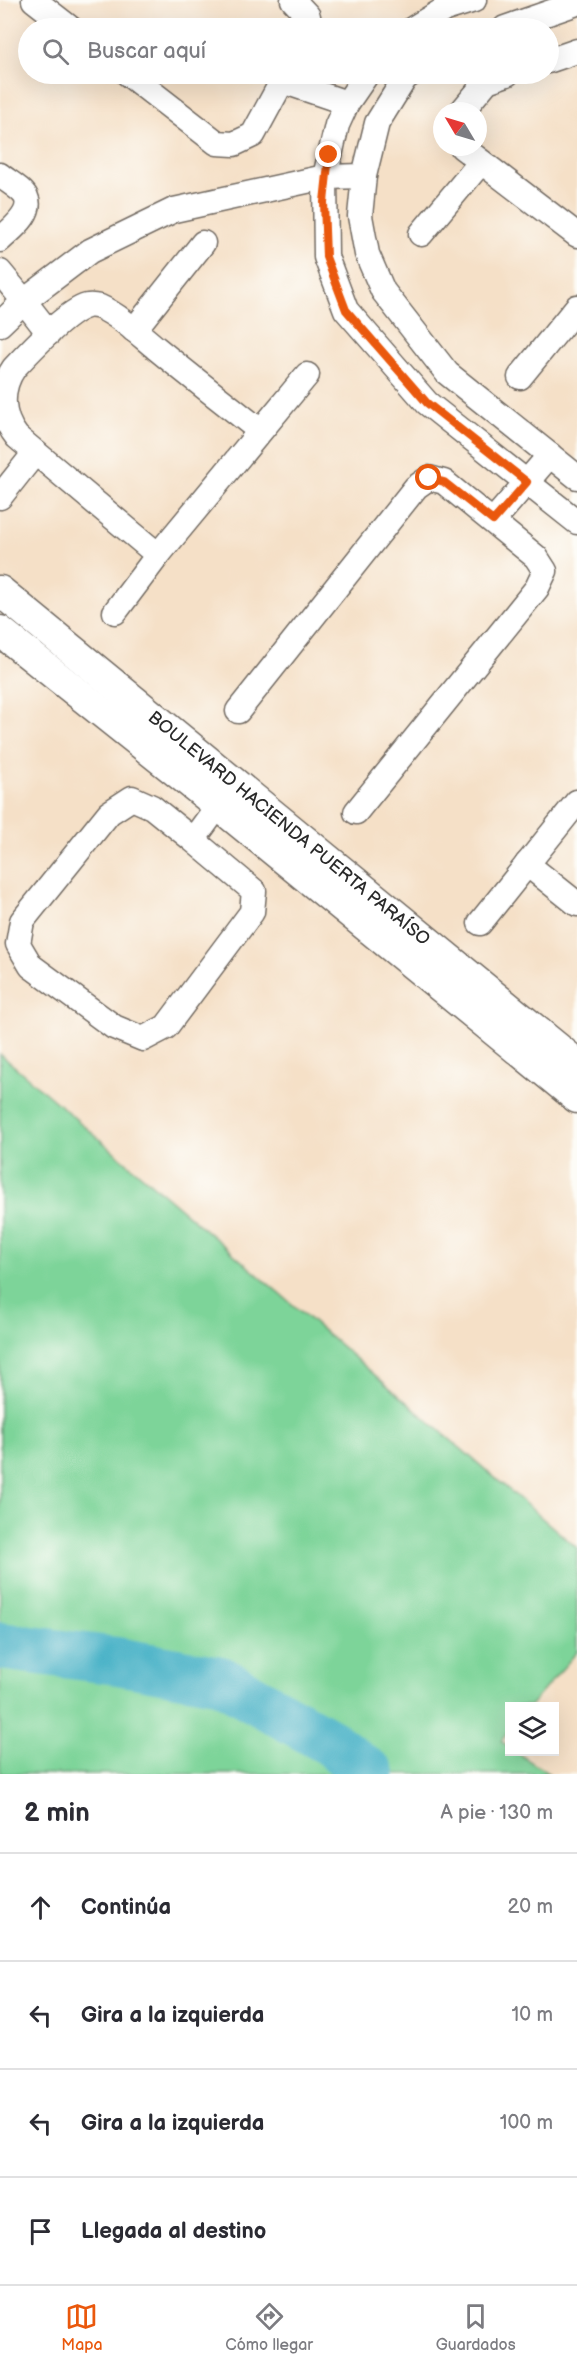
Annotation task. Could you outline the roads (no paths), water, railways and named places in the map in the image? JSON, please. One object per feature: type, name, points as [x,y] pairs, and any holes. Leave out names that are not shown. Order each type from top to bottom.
[{"type":"street","points":[[34,0],[57,18]]},
{"type":"street","points":[[293,0],[308,18]]},
{"type":"street","points":[[430,18],[445,9],[474,0]]},
{"type":"street","points":[[546,18],[577,3]]},
{"type":"street","points":[[559,57],[577,51]]},
{"type":"street","points":[[141,84],[217,143],[234,144],[253,135],[280,84]]},
{"type":"street","points":[[301,84],[346,103]]},
{"type":"street","points":[[360,84],[346,103],[337,124],[326,177],[326,257],[346,310],[427,403],[577,522]]},
{"type":"street","points":[[401,84],[376,123],[363,176],[360,216],[367,254],[383,291],[447,373],[577,477]]},
{"type":"street","points":[[470,102],[484,84]]},
{"type":"street","points":[[421,234],[471,156]]},
{"type":"street","points":[[475,156],[577,235]]},
{"type":"street","points":[[0,175],[26,196],[27,206],[23,217],[0,240]]},
{"type":"street","points":[[0,324],[24,301],[90,251],[174,210],[326,177],[363,176]]},
{"type":"street","points":[[134,330],[203,243]]},
{"type":"street","points":[[0,272],[49,333]]},
{"type":"street","points":[[158,555],[34,454],[10,428],[0,397],[5,376],[49,333],[80,309],[89,305],[99,306],[134,330],[260,431]]},
{"type":"street","points":[[520,377],[577,307]]},
{"type":"street","points":[[115,612],[158,555],[307,375]]},
{"type":"street","points":[[0,497],[34,454]]},
{"type":"street","points":[[493,521],[550,455]]},
{"type":"street","points":[[238,711],[416,487],[429,478],[444,482],[536,557],[545,571],[537,588],[356,812]]},
{"type":"street","name":"BOULEVARD HACIENDA PUERTA PARAÍSO","points":[[0,591],[226,794],[577,1098]]},
{"type":"street","name":"BOULEVARD HACIENDA PUERTA PARAÍSO","points":[[0,631],[226,794],[577,1064]]},
{"type":"street","points":[[193,840],[226,794]]},
{"type":"street","points":[[132,798],[152,807],[193,840],[254,891],[252,912],[166,1028],[143,1039],[114,1027],[31,966],[18,944],[22,921],[109,813],[132,798]]},
{"type":"street","points":[[480,923],[577,802]]},
{"type":"street","points":[[527,864],[577,904]]},
{"type":"waterway","points":[[0,1646],[117,1661],[221,1680],[328,1741],[371,1774]]}]
